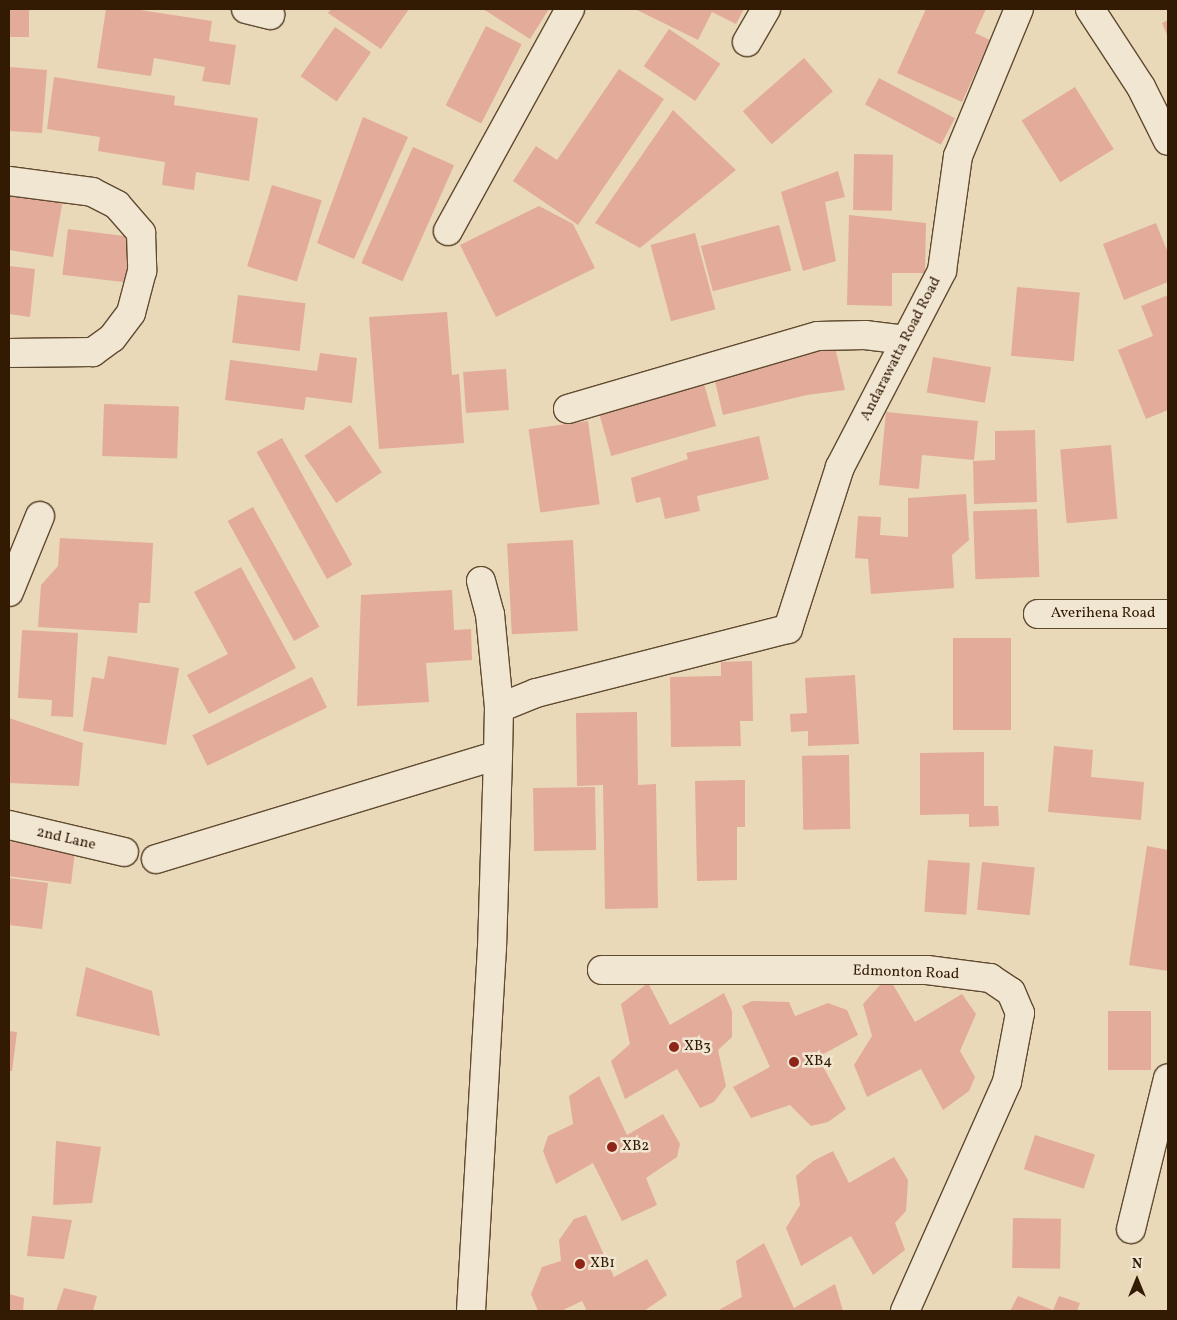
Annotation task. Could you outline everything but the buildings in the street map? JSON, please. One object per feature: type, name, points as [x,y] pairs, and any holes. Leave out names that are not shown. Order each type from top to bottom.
[{"type":"street","points":[[448,231],[570,9]]},
{"type":"street","points":[[747,42],[766,9]]},
{"type":"street","name":"Andarawatta Road Road","points":[[499,708],[536,693],[788,629],[840,467],[942,271],[958,156],[1019,9]]},
{"type":"street","points":[[1090,9],[1141,87],[1168,141]]},
{"type":"street","points":[[9,181],[92,192],[117,205],[141,233],[142,271],[131,313],[112,338],[93,352],[9,353]]},
{"type":"street","points":[[568,409],[818,336],[865,335],[906,340]]},
{"type":"street","points":[[9,592],[40,516]]},
{"type":"street","points":[[472,1311],[492,948],[499,708],[490,614],[480,581]]},
{"type":"street","name":"Averihena Road","points":[[1038,614],[1168,614]]},
{"type":"street","points":[[156,859],[498,755]]},
{"type":"street","name":"2nd Lane","points":[[9,825],[124,852]]},
{"type":"street","name":"Edmonton Road","points":[[602,970],[928,970],[990,978],[1011,992],[1020,1013],[1007,1082],[905,1311]]},
{"type":"street","points":[[1131,1229],[1168,1078]]},
{"type":"place","name":"XB3","points":[[674,1047]]},
{"type":"place","name":"XB4","points":[[794,1062]]},
{"type":"place","name":"XB2","points":[[612,1147]]},
{"type":"place","name":"XB1","points":[[580,1264]]}]
